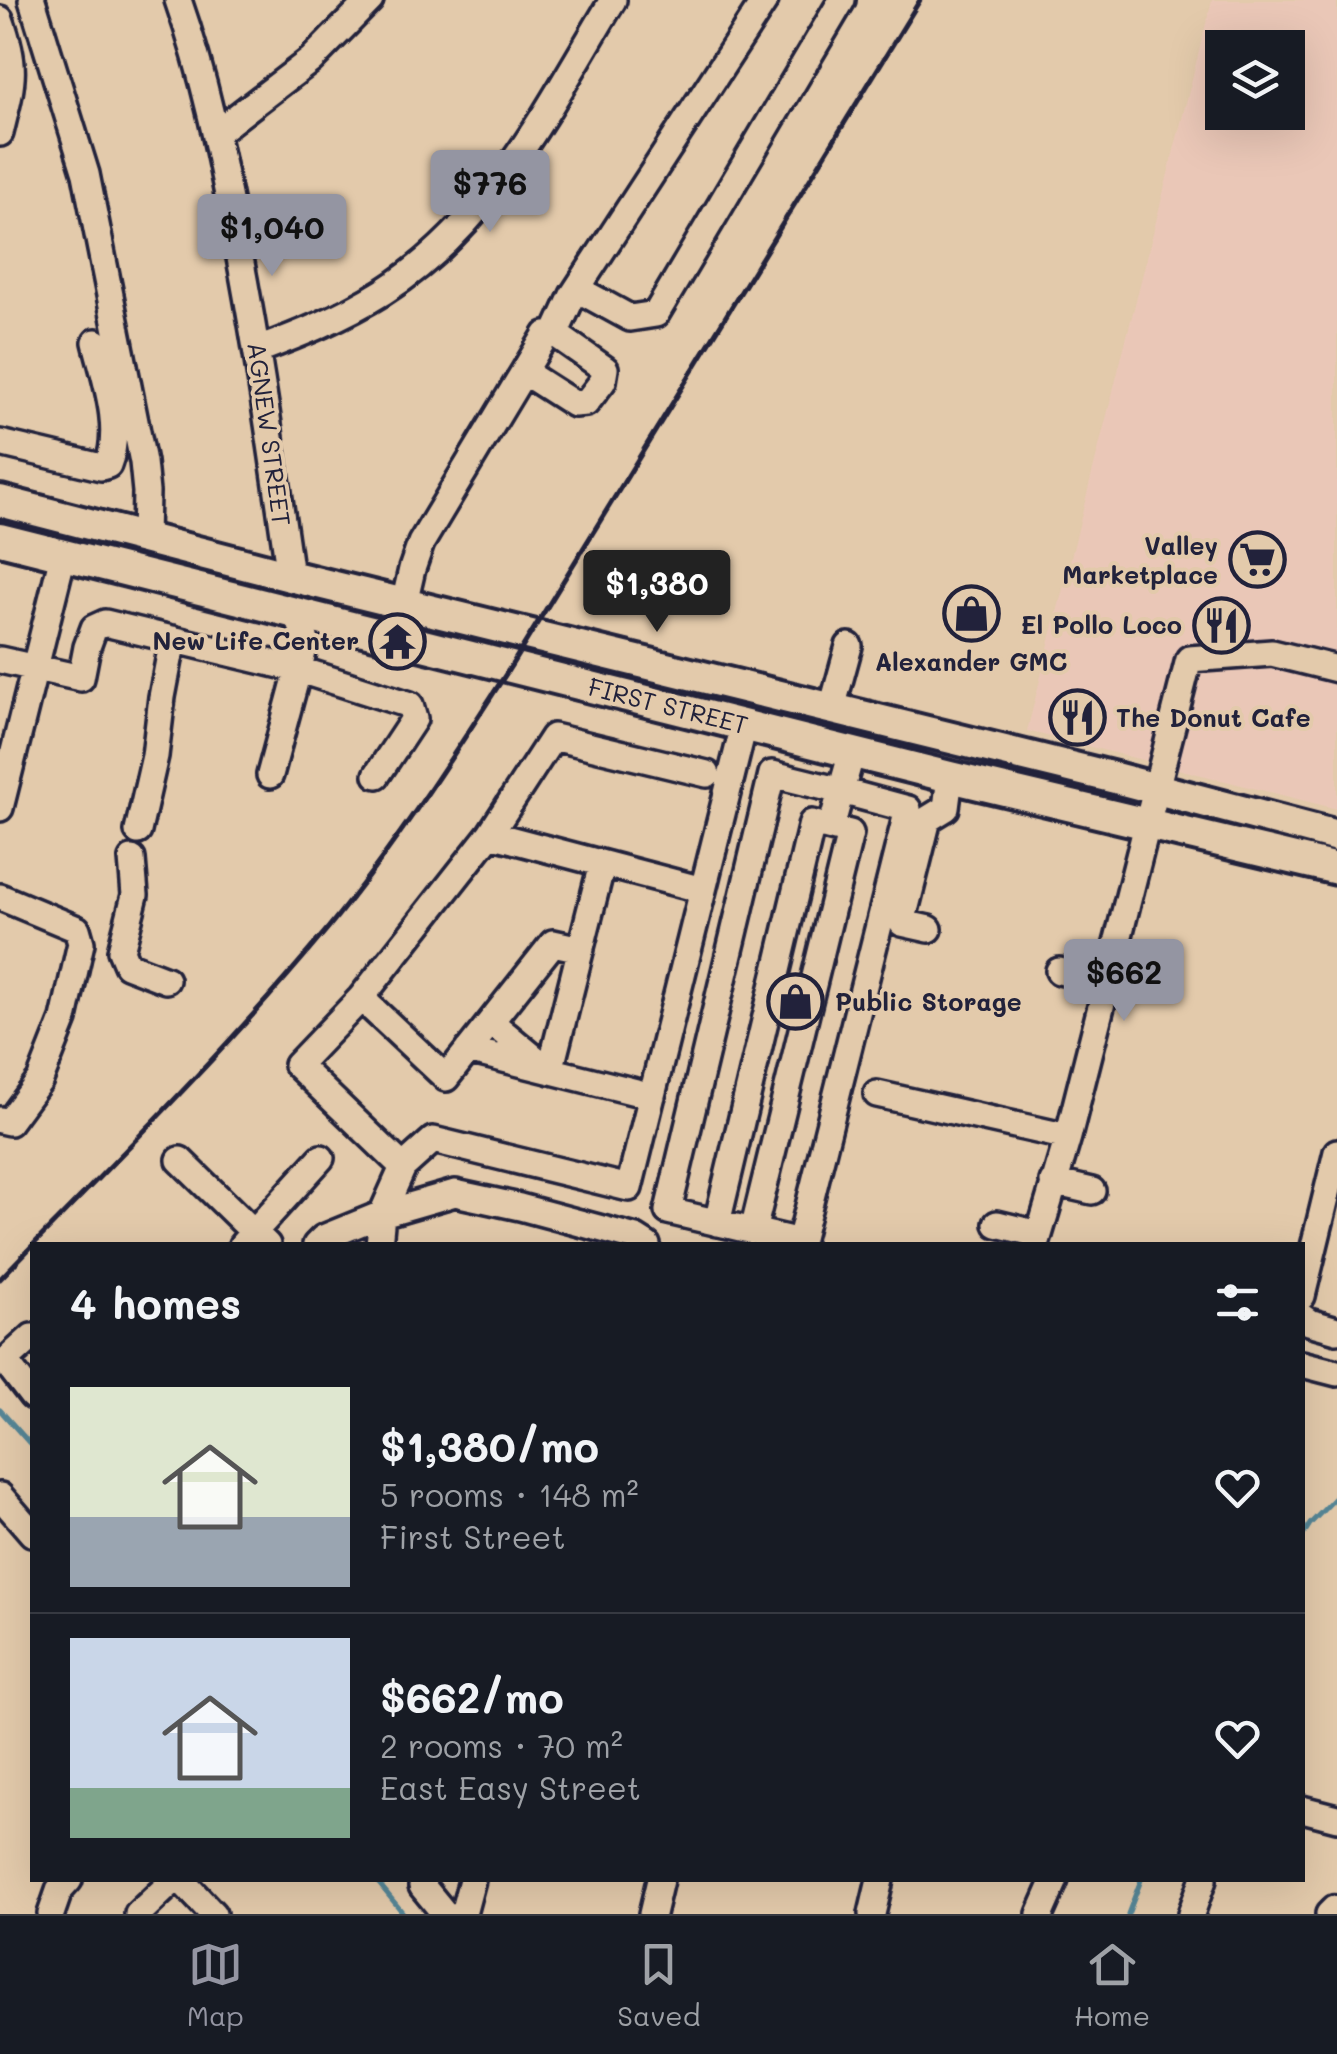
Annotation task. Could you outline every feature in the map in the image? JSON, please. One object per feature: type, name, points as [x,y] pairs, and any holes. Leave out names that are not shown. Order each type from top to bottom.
[{"type":"main road","points":[[0,501],[72,521],[63,554]]},
{"type":"main road","name":"FIRST STREET","points":[[72,521],[1337,836]]},
{"type":"main road","name":"FIRST STREET","points":[[0,540],[1337,870]]},
{"type":"main road","points":[[290,576],[297,613]]},
{"type":"street","points":[[32,0],[86,174],[143,462],[145,540]]},
{"type":"street","name":"AGNEW STREET","points":[[178,0],[217,132],[258,350],[290,576]]},
{"type":"street","points":[[217,132],[310,60],[370,0]]},
{"type":"street","points":[[258,350],[326,324],[385,291],[441,247],[490,195],[523,149],[613,0]]},
{"type":"street","points":[[555,334],[577,288],[764,0]]},
{"type":"street","points":[[577,288],[630,318],[656,314],[842,0]]},
{"type":"street","points":[[0,19],[13,65],[0,133]]},
{"type":"street","points":[[404,604],[421,543],[546,335],[555,334],[605,369],[603,381],[586,403],[574,404],[524,372]]},
{"type":"street","points":[[0,443],[108,465],[114,440],[96,342]]},
{"type":"street","points":[[0,808],[5,768],[63,554]]},
{"type":"street","points":[[270,775],[306,641],[297,613]]},
{"type":"street","points":[[0,660],[81,678],[86,646],[94,628],[106,623],[296,669],[410,705],[414,719],[377,775]]},
{"type":"street","points":[[138,831],[155,756],[173,639]]},
{"type":"street","points":[[832,708],[849,646]]},
{"type":"street","points":[[997,1224],[1037,1240],[1068,1137],[1189,659],[1272,653],[1337,669]]},
{"type":"street","points":[[379,1242],[382,1214],[403,1167],[432,1140],[628,1188],[744,724]]},
{"type":"street","points":[[403,1167],[297,1065],[361,998],[490,834],[553,737],[707,774]]},
{"type":"street","points":[[832,828],[852,752]]},
{"type":"street","points":[[772,774],[841,791],[908,810],[800,1242],[668,1211],[772,774]]},
{"type":"street","points":[[928,929],[902,923],[928,819],[946,808],[950,777]]},
{"type":"street","points":[[718,1222],[812,823],[850,832],[753,1231]]},
{"type":"street","points":[[490,834],[702,890]]},
{"type":"street","points":[[132,859],[135,895],[121,951],[127,966],[166,980]]},
{"type":"street","points":[[550,1070],[602,864]]},
{"type":"street","points":[[0,897],[77,929],[81,943],[64,1019],[40,1080],[10,1122],[0,1120]]},
{"type":"street","points":[[361,998],[446,1078],[554,943],[581,949]]},
{"type":"street","points":[[1059,970],[1106,981]]},
{"type":"street","points":[[491,1022],[550,1070]]},
{"type":"street","points":[[468,1050],[652,1096]]},
{"type":"street","points":[[877,1094],[1068,1137]]},
{"type":"street","points":[[1305,1284],[1337,1152]]},
{"type":"street","points":[[180,1160],[255,1241],[321,1158]]},
{"type":"street","points":[[1052,1182],[1092,1190]]},
{"type":"street","points":[[323,1242],[382,1214],[455,1193],[642,1242]]},
{"type":"street","points":[[548,1215],[569,1242]]},
{"type":"street","points":[[1305,1320],[1337,1330]]},
{"type":"street","points":[[30,1339],[12,1356],[9,1366],[30,1393]]},
{"type":"street","points":[[1305,1365],[1337,1373]]},
{"type":"street","points":[[0,1496],[30,1531]]},
{"type":"street","points":[[1305,1811],[1337,1818]]},
{"type":"street","points":[[51,1914],[66,1882]]},
{"type":"street","points":[[138,1914],[176,1882]]},
{"type":"street","points":[[180,1882],[213,1914]]},
{"type":"street","points":[[423,1882],[422,1886],[445,1914]]},
{"type":"street","points":[[463,1914],[471,1882]]},
{"type":"street","points":[[652,1914],[660,1882]]},
{"type":"street","points":[[872,1914],[880,1882]]},
{"type":"street","points":[[1040,1914],[1054,1882]]},
{"type":"street","points":[[1190,1914],[1203,1882]]},
{"type":"street","points":[[1328,1914],[1337,1910]]},
{"type":"shaded area","points":[[1212,0],[1337,0],[1337,809],[1027,731]]},
{"type":"waterway","points":[[0,1410],[30,1444]]},
{"type":"waterway","points":[[1305,1532],[1337,1496]]},
{"type":"waterway","points":[[378,1882],[404,1914]]},
{"type":"waterway","points":[[1128,1914],[1140,1882]]},
{"type":"railway","points":[[36,1242],[257,1010],[353,897],[400,832],[511,666],[920,0]]},
{"type":"railway","points":[[0,1279],[30,1248]]},
{"type":"place","name":"Valley Marketplace","points":[[1257,560]]},
{"type":"place","name":"Alexander GMC","points":[[971,613]]},
{"type":"place","name":"El Pollo Loco","points":[[1221,625]]},
{"type":"place","name":"New Life Center","points":[[398,641]]},
{"type":"place","name":"The Donut Cafe","points":[[1077,718]]},
{"type":"place","name":"Public Storage","points":[[796,1002]]}]
